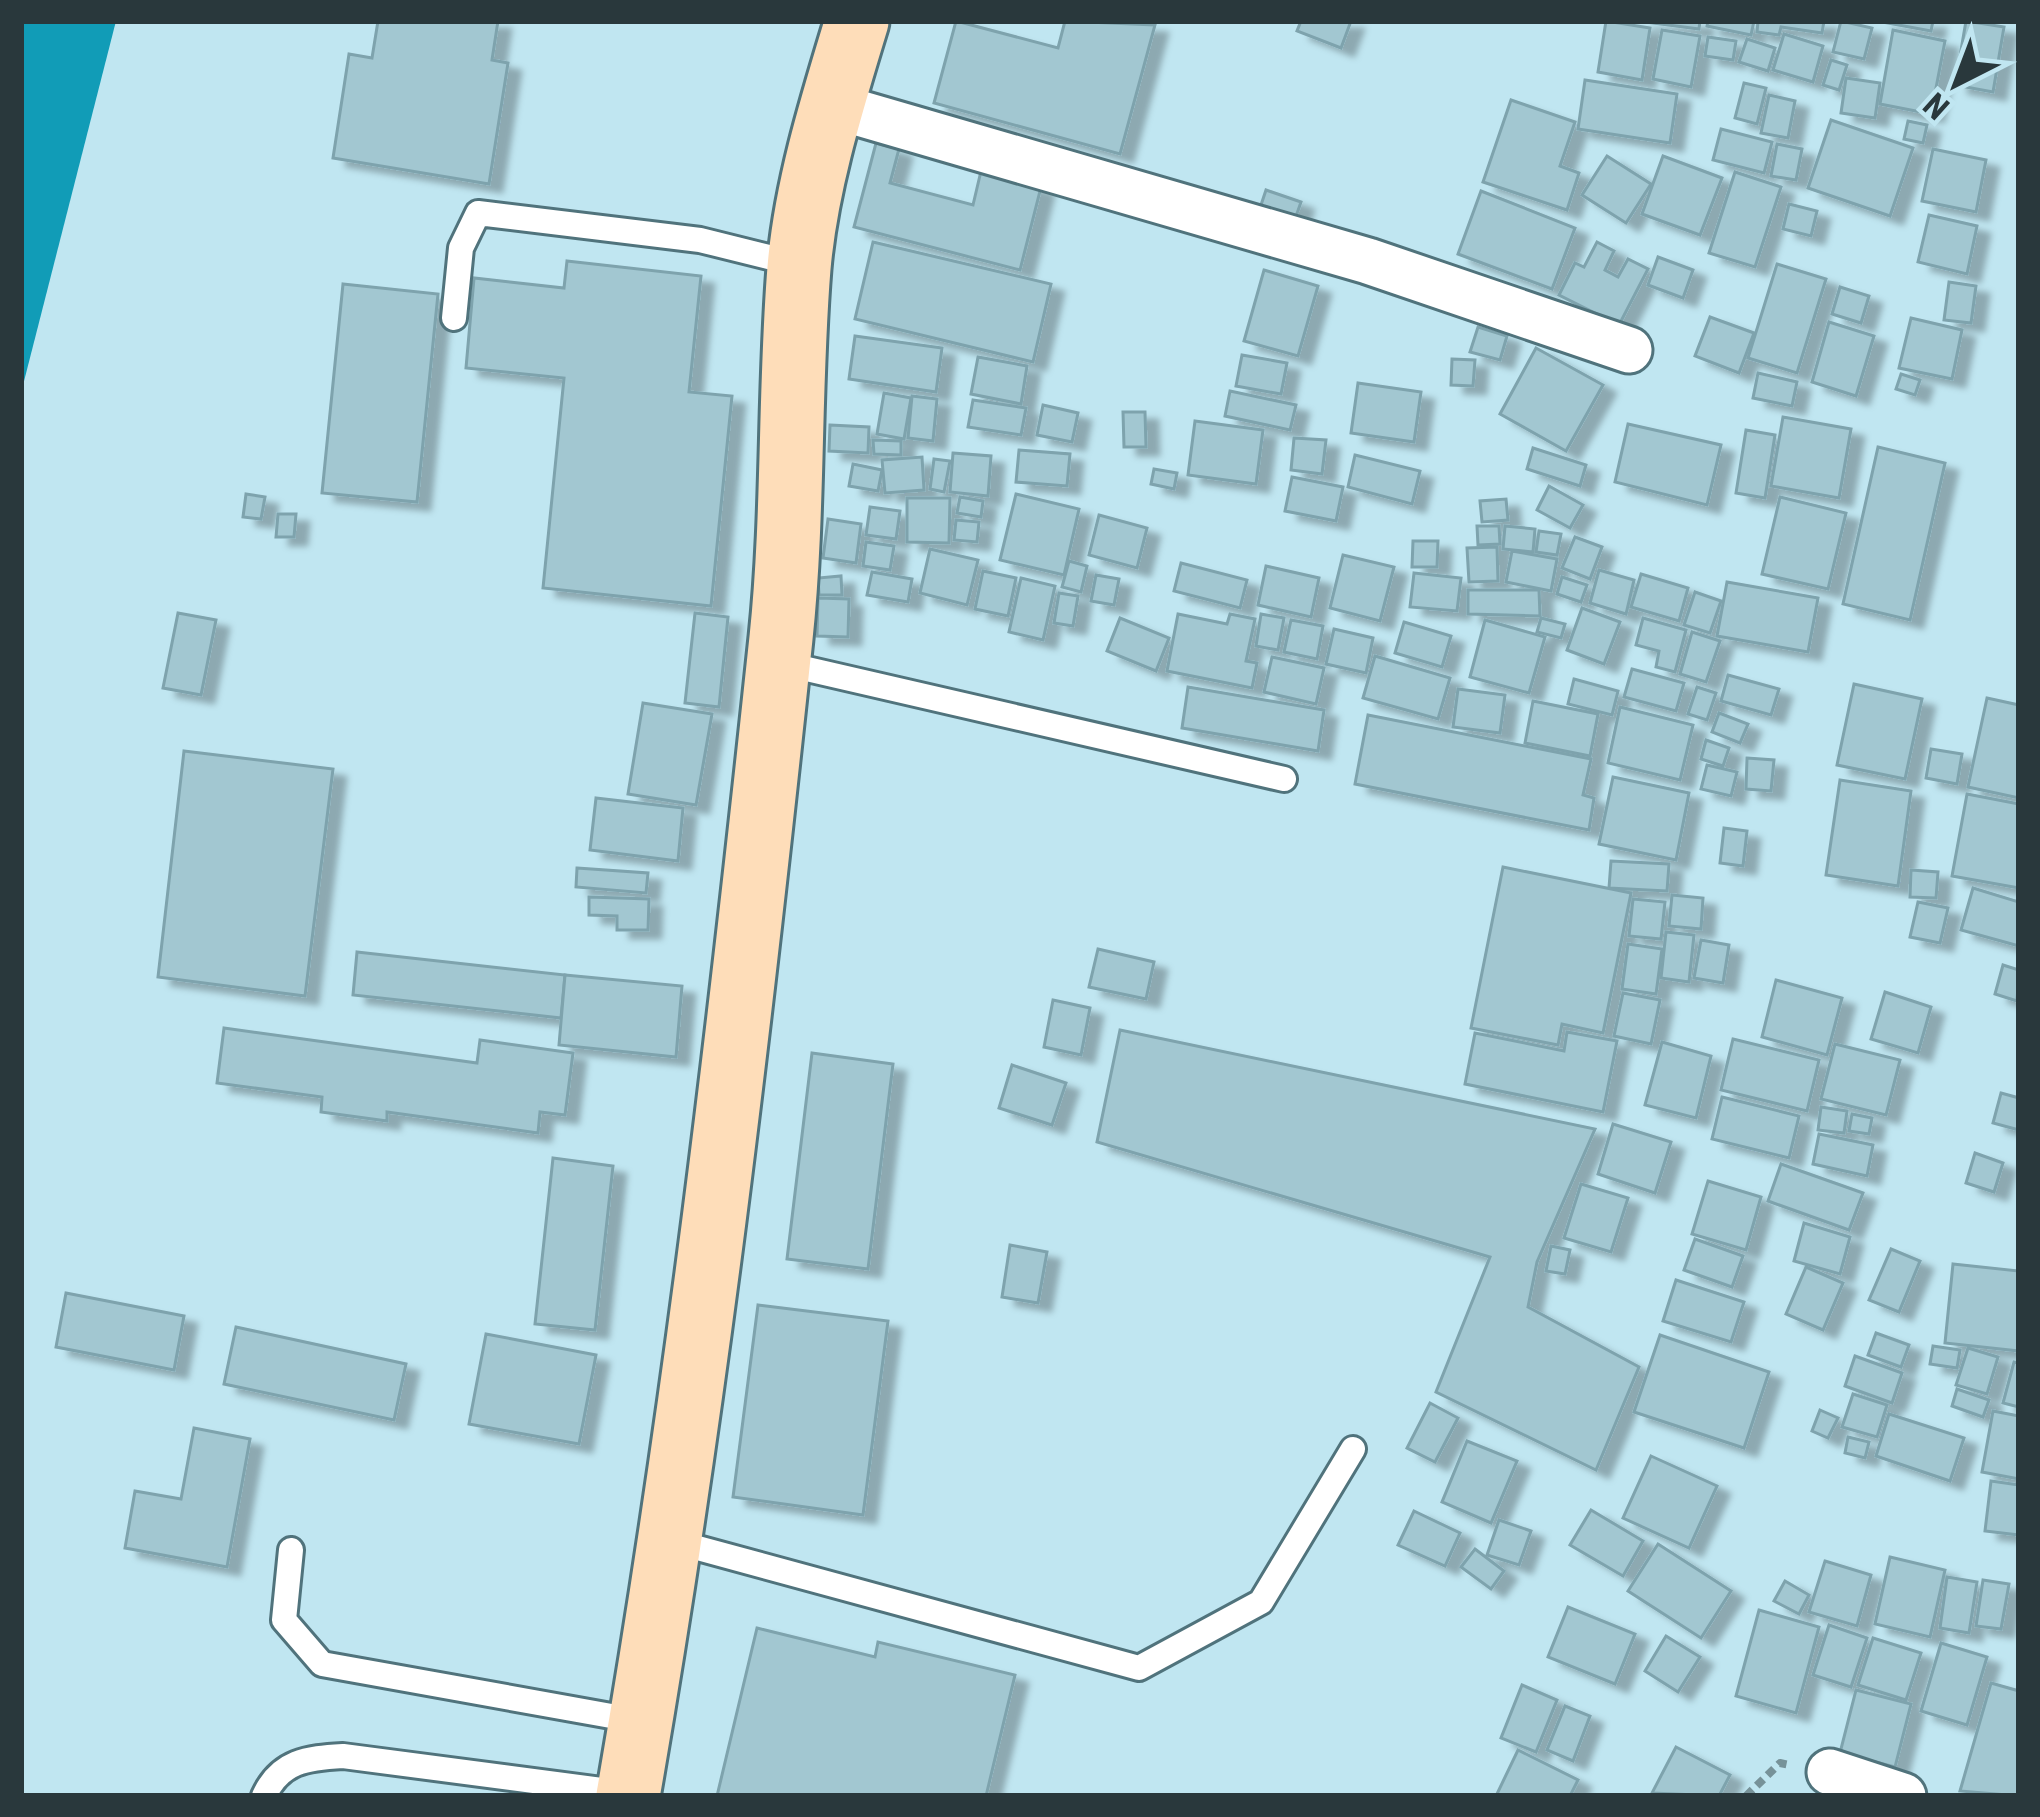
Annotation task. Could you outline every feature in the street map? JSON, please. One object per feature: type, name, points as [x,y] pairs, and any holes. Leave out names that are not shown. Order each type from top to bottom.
[{"type":"main road","points":[[628,1795],[672,1540],[727,1148],[792,531],[799,265],[831,105],[857,21]]},
{"type":"street","points":[[831,105],[1369,261],[1629,350]]},
{"type":"street","points":[[1830,1772],[1904,1796]]},
{"type":"lane","points":[[454,318],[461,248],[478,213],[700,240],[799,265]]},
{"type":"lane","points":[[778,662],[1284,779]]},
{"type":"lane","points":[[672,1540],[1139,1668],[1261,1602],[1353,1449]]},
{"type":"lane","points":[[291,1550],[284,1620],[322,1664],[641,1721]]},
{"type":"lane","points":[[264,1796],[274,1775],[304,1758],[343,1756],[628,1795]]},
{"type":"water","points":[[21,21],[116,21],[21,393]]},
{"type":"building","points":[[378,21],[498,21],[492,60],[508,63],[489,184],[333,158],[349,54],[372,58]]},
{"type":"building","points":[[956,21],[1058,48],[1065,21],[1155,25],[1120,154],[934,103]]},
{"type":"building","points":[[1301,21],[1351,21],[1341,48],[1297,31]]},
{"type":"building","points":[[1606,21],[1650,28],[1642,80],[1598,72]]},
{"type":"building","points":[[1638,21],[1700,21],[1699,29]]},
{"type":"building","points":[[1708,21],[1754,21],[1751,35],[1707,26]]},
{"type":"building","points":[[1758,21],[1824,21],[1822,33],[1781,27],[1779,35],[1757,32]]},
{"type":"building","points":[[1841,21],[1872,28],[1864,59],[1833,52]]},
{"type":"building","points":[[1877,21],[1933,21],[1931,31]]},
{"type":"building","points":[[1966,21],[2004,27],[1993,92],[1955,85]]},
{"type":"building","points":[[1662,30],[1700,36],[1691,87],[1653,79]]},
{"type":"building","points":[[1893,30],[1945,41],[1931,114],[1880,104]]},
{"type":"building","points":[[1784,34],[1823,46],[1813,82],[1773,70]]},
{"type":"building","points":[[1708,37],[1736,41],[1733,60],[1705,56]]},
{"type":"building","points":[[1747,39],[1775,48],[1768,71],[1739,62]]},
{"type":"building","points":[[1831,60],[1847,65],[1839,90],[1823,85]]},
{"type":"building","points":[[1846,78],[1880,83],[1875,118],[1841,113]]},
{"type":"building","points":[[1585,80],[1677,94],[1670,143],[1578,129]]},
{"type":"building","points":[[1744,83],[1766,88],[1757,124],[1735,118]]},
{"type":"building","points":[[1769,95],[1795,101],[1788,138],[1761,133]]},
{"type":"building","points":[[1511,100],[1575,122],[1560,166],[1579,173],[1567,210],[1483,182]]},
{"type":"building","points":[[1831,120],[1913,148],[1890,216],[1808,188]]},
{"type":"building","points":[[1908,121],[1927,125],[1923,143],[1904,139]]},
{"type":"building","points":[[1721,129],[1772,142],[1764,173],[1713,160]]},
{"type":"building","points":[[876,143],[899,149],[890,183],[973,205],[981,171],[1041,187],[1020,270],[854,227]]},
{"type":"building","points":[[1777,144],[1802,149],[1796,180],[1771,176]]},
{"type":"building","points":[[1933,149],[1986,160],[1976,212],[1922,201]]},
{"type":"building","points":[[1607,156],[1651,184],[1626,223],[1582,195]]},
{"type":"building","points":[[1663,156],[1722,178],[1700,235],[1642,214]]},
{"type":"building","points":[[1735,172],[1781,187],[1755,267],[1709,253]]},
{"type":"building","points":[[1266,190],[1301,202],[1292,228],[1257,217]]},
{"type":"building","points":[[1481,191],[1575,228],[1552,289],[1458,254]]},
{"type":"building","points":[[1789,204],[1817,211],[1811,236],[1783,229]]},
{"type":"building","points":[[1929,215],[1977,226],[1967,274],[1918,262]]},
{"type":"building","points":[[873,242],[1051,284],[1033,362],[855,319]]},
{"type":"building","points":[[1597,242],[1614,251],[1605,270],[1618,277],[1628,259],[1648,269],[1619,325],[1559,295],[1575,263],[1584,267]]},
{"type":"building","points":[[1658,257],[1693,270],[1683,298],[1648,285]]},
{"type":"building","points":[[567,261],[701,276],[689,392],[732,396],[711,606],[543,588],[564,378],[466,368],[474,278],[564,288]]},
{"type":"building","points":[[1777,264],[1826,279],[1797,373],[1748,358]]},
{"type":"building","points":[[1264,270],[1318,286],[1298,356],[1244,341]]},
{"type":"building","points":[[1949,282],[1976,286],[1971,323],[1944,320]]},
{"type":"building","points":[[343,284],[438,294],[417,502],[322,493]]},
{"type":"building","points":[[1840,287],[1869,296],[1861,323],[1832,314]]},
{"type":"building","points":[[1710,317],[1754,333],[1739,373],[1695,356]]},
{"type":"building","points":[[1911,318],[1962,330],[1952,379],[1899,368]]},
{"type":"building","points":[[1829,322],[1874,336],[1856,396],[1812,382]]},
{"type":"building","points":[[1478,327],[1507,336],[1500,360],[1470,352]]},
{"type":"building","points":[[855,336],[942,348],[936,392],[849,379]]},
{"type":"building","points":[[1536,348],[1603,385],[1566,451],[1500,414]]},
{"type":"building","points":[[1242,355],[1287,363],[1281,394],[1236,386]]},
{"type":"building","points":[[978,357],[1027,366],[1021,404],[971,394]]},
{"type":"building","points":[[1452,359],[1475,360],[1473,386],[1451,385]]},
{"type":"building","points":[[1758,373],[1797,382],[1792,406],[1753,398]]},
{"type":"building","points":[[1901,374],[1920,380],[1915,395],[1896,389]]},
{"type":"building","points":[[1358,383],[1421,392],[1414,442],[1351,433]]},
{"type":"building","points":[[1230,391],[1296,405],[1290,430],[1225,416]]},
{"type":"building","points":[[884,393],[911,398],[904,439],[877,434]]},
{"type":"building","points":[[912,396],[937,399],[933,441],[908,438]]},
{"type":"building","points":[[973,400],[1026,408],[1021,435],[968,427]]},
{"type":"building","points":[[1043,405],[1078,413],[1072,442],[1037,435]]},
{"type":"building","points":[[1123,412],[1145,412],[1146,447],[1124,447]]},
{"type":"building","points":[[1783,417],[1851,429],[1839,498],[1771,486]]},
{"type":"building","points":[[1195,421],[1263,430],[1256,484],[1188,475]]},
{"type":"building","points":[[1628,424],[1721,445],[1707,505],[1615,482]]},
{"type":"building","points":[[830,425],[869,427],[868,453],[829,451]]},
{"type":"building","points":[[1746,430],[1775,435],[1765,498],[1736,493]]},
{"type":"building","points":[[1294,438],[1326,440],[1322,474],[1291,470]]},
{"type":"building","points":[[873,440],[901,441],[901,455],[874,454]]},
{"type":"building","points":[[1878,447],[1945,463],[1910,620],[1843,604]]},
{"type":"building","points":[[1533,448],[1586,465],[1580,486],[1527,469]]},
{"type":"building","points":[[1019,450],[1070,454],[1067,486],[1016,482]]},
{"type":"building","points":[[953,453],[991,456],[988,496],[950,492]]},
{"type":"building","points":[[1355,455],[1420,471],[1412,504],[1348,487]]},
{"type":"building","points":[[922,457],[924,490],[885,493],[882,460]]},
{"type":"building","points":[[934,459],[950,461],[944,492],[930,489]]},
{"type":"building","points":[[853,464],[882,470],[878,491],[849,486]]},
{"type":"building","points":[[1154,469],[1177,473],[1174,489],[1151,484]]},
{"type":"building","points":[[1292,477],[1343,487],[1336,521],[1285,511]]},
{"type":"building","points":[[1549,486],[1583,505],[1570,528],[1537,510]]},
{"type":"building","points":[[246,494],[265,497],[261,519],[243,517]]},
{"type":"building","points":[[1016,494],[1079,509],[1064,575],[1000,560]]},
{"type":"building","points":[[960,497],[983,501],[981,517],[957,513]]},
{"type":"building","points":[[1780,497],[1846,513],[1828,589],[1762,574]]},
{"type":"building","points":[[907,498],[950,498],[949,543],[907,542]]},
{"type":"building","points":[[1506,499],[1508,520],[1482,522],[1480,501]]},
{"type":"building","points":[[870,507],[900,511],[896,539],[866,535]]},
{"type":"building","points":[[278,514],[296,514],[294,537],[276,537]]},
{"type":"building","points":[[1099,515],[1147,528],[1137,568],[1089,555]]},
{"type":"building","points":[[828,519],[861,524],[856,563],[823,558]]},
{"type":"building","points":[[956,520],[979,522],[977,542],[954,540]]},
{"type":"building","points":[[1477,526],[1499,526],[1500,544],[1478,545]]},
{"type":"building","points":[[1505,526],[1535,529],[1533,552],[1503,549]]},
{"type":"building","points":[[1539,531],[1561,534],[1557,555],[1536,552]]},
{"type":"building","points":[[1575,537],[1602,547],[1590,579],[1562,568]]},
{"type":"building","points":[[1413,541],[1438,541],[1437,567],[1412,567]]},
{"type":"building","points":[[866,542],[894,546],[890,570],[863,566]]},
{"type":"building","points":[[1497,547],[1498,581],[1469,582],[1467,548]]},
{"type":"building","points":[[930,549],[978,560],[967,605],[920,593]]},
{"type":"building","points":[[1512,551],[1557,559],[1551,591],[1506,582]]},
{"type":"building","points":[[1343,555],[1394,567],[1380,621],[1330,608]]},
{"type":"building","points":[[1069,561],[1087,566],[1081,592],[1062,587]]},
{"type":"building","points":[[1181,563],[1247,580],[1240,608],[1174,591]]},
{"type":"building","points":[[1266,566],[1319,578],[1311,617],[1258,605]]},
{"type":"building","points":[[1599,570],[1634,580],[1626,614],[1590,603]]},
{"type":"building","points":[[983,571],[1016,578],[1008,616],[975,609]]},
{"type":"building","points":[[872,572],[912,579],[908,602],[867,595]]},
{"type":"building","points":[[1414,573],[1461,578],[1457,611],[1410,607]]},
{"type":"building","points":[[1641,574],[1688,588],[1679,621],[1631,607]]},
{"type":"building","points":[[1096,575],[1119,579],[1114,605],[1091,601]]},
{"type":"building","points":[[841,576],[842,595],[819,595],[818,578]]},
{"type":"building","points":[[1562,577],[1587,585],[1581,602],[1557,594]]},
{"type":"building","points":[[1021,578],[1055,586],[1043,640],[1009,632]]},
{"type":"building","points":[[1727,582],[1818,598],[1808,652],[1717,636]]},
{"type":"building","points":[[1468,590],[1539,590],[1540,616],[1468,614]]},
{"type":"building","points":[[1695,592],[1721,601],[1710,633],[1684,625]]},
{"type":"building","points":[[1059,593],[1078,596],[1073,626],[1054,623]]},
{"type":"building","points":[[818,598],[849,599],[848,637],[817,636]]},
{"type":"building","points":[[1582,608],[1620,622],[1604,664],[1567,650]]},
{"type":"building","points":[[178,613],[216,620],[201,695],[163,688]]},
{"type":"building","points":[[695,613],[728,617],[719,707],[685,703]]},
{"type":"building","points":[[1178,614],[1227,624],[1230,614],[1255,619],[1246,661],[1257,663],[1252,688],[1167,671]]},
{"type":"building","points":[[1261,614],[1284,618],[1278,650],[1256,646]]},
{"type":"building","points":[[1120,618],[1169,638],[1156,671],[1107,651]]},
{"type":"building","points":[[1541,618],[1565,624],[1561,638],[1537,632]]},
{"type":"building","points":[[1643,618],[1686,630],[1675,672],[1656,667],[1659,651],[1636,645]]},
{"type":"building","points":[[1291,620],[1323,626],[1317,659],[1284,652]]},
{"type":"building","points":[[1485,620],[1545,637],[1529,693],[1470,677]]},
{"type":"building","points":[[1404,622],[1451,636],[1442,667],[1395,653]]},
{"type":"building","points":[[1334,629],[1373,638],[1366,673],[1326,664]]},
{"type":"building","points":[[1692,632],[1720,641],[1706,682],[1680,674]]},
{"type":"building","points":[[1375,656],[1450,678],[1438,719],[1363,698]]},
{"type":"building","points":[[1272,657],[1324,668],[1316,704],[1264,692]]},
{"type":"building","points":[[1632,669],[1684,683],[1676,711],[1624,697]]},
{"type":"building","points":[[1728,675],[1779,689],[1771,715],[1721,701]]},
{"type":"building","points":[[1574,679],[1618,691],[1612,715],[1568,704]]},
{"type":"building","points":[[1854,684],[1922,699],[1905,779],[1837,765]]},
{"type":"building","points":[[1188,687],[1324,710],[1318,751],[1182,728]]},
{"type":"building","points":[[1697,687],[1716,693],[1707,720],[1688,714]]},
{"type":"building","points":[[1458,689],[1505,695],[1500,733],[1453,727]]},
{"type":"building","points":[[1987,698],[2019,705],[2019,798],[1968,787]]},
{"type":"building","points":[[1533,701],[1598,714],[1590,756],[1525,743]]},
{"type":"building","points":[[643,703],[712,714],[696,805],[628,794]]},
{"type":"building","points":[[1620,707],[1693,725],[1680,780],[1608,763]]},
{"type":"building","points":[[1719,713],[1748,724],[1740,743],[1712,732]]},
{"type":"building","points":[[1368,715],[1591,759],[1583,795],[1594,798],[1589,830],[1355,784]]},
{"type":"building","points":[[1706,740],[1729,748],[1723,766],[1701,759]]},
{"type":"building","points":[[1931,749],[1962,754],[1957,784],[1926,778]]},
{"type":"building","points":[[184,751],[333,769],[305,996],[158,977]]},
{"type":"building","points":[[1747,758],[1774,760],[1771,791],[1746,789]]},
{"type":"building","points":[[1707,765],[1737,772],[1731,796],[1701,789]]},
{"type":"building","points":[[1613,777],[1689,793],[1676,860],[1599,844]]},
{"type":"building","points":[[1840,780],[1911,791],[1898,886],[1826,875]]},
{"type":"building","points":[[1967,794],[2019,804],[2019,888],[1952,876]]},
{"type":"building","points":[[596,798],[683,808],[678,861],[590,850]]},
{"type":"building","points":[[1724,828],[1747,831],[1743,866],[1720,863]]},
{"type":"building","points":[[1611,861],[1669,864],[1667,891],[1609,888]]},
{"type":"building","points":[[1503,867],[1631,893],[1603,1033],[1562,1024],[1558,1045],[1471,1028]]},
{"type":"building","points":[[577,868],[648,873],[646,893],[576,887]]},
{"type":"building","points":[[1911,870],[1938,872],[1936,898],[1910,897]]},
{"type":"building","points":[[1973,888],[2019,902],[2019,946],[1961,930]]},
{"type":"building","points":[[1672,895],[1703,898],[1701,929],[1669,926]]},
{"type":"building","points":[[589,897],[649,899],[648,930],[617,930],[617,916],[589,915]]},
{"type":"building","points":[[1633,899],[1665,902],[1661,939],[1629,936]]},
{"type":"building","points":[[1918,902],[1948,908],[1940,943],[1910,937]]},
{"type":"building","points":[[1666,932],[1694,935],[1689,982],[1661,978]]},
{"type":"building","points":[[1701,940],[1729,945],[1723,983],[1694,978]]},
{"type":"building","points":[[1628,944],[1662,949],[1656,994],[1622,989]]},
{"type":"building","points":[[1098,949],[1154,962],[1146,999],[1089,987]]},
{"type":"building","points":[[357,952],[565,975],[561,1018],[353,995]]},
{"type":"building","points":[[2003,965],[2019,970],[2017,1001],[1995,994]]},
{"type":"building","points":[[565,975],[682,986],[676,1057],[559,1045]]},
{"type":"building","points":[[1776,980],[1842,998],[1827,1055],[1762,1037]]},
{"type":"building","points":[[1885,992],[1931,1007],[1918,1053],[1871,1039]]},
{"type":"building","points":[[1623,993],[1660,1000],[1651,1044],[1614,1036]]},
{"type":"building","points":[[1053,1000],[1090,1008],[1081,1055],[1044,1047]]},
{"type":"building","points":[[224,1028],[477,1063],[480,1040],[573,1053],[565,1115],[540,1112],[538,1133],[387,1112],[387,1121],[321,1112],[322,1097],[217,1083]]},
{"type":"building","points":[[1120,1030],[1595,1129],[1537,1262],[1528,1307],[1639,1367],[1596,1470],[1436,1392],[1490,1257],[1097,1142]]},
{"type":"building","points":[[1567,1032],[1617,1041],[1603,1112],[1465,1084],[1475,1033],[1564,1051]]},
{"type":"building","points":[[1733,1039],[1819,1060],[1807,1111],[1721,1090]]},
{"type":"building","points":[[1662,1042],[1711,1056],[1696,1118],[1645,1105]]},
{"type":"building","points":[[1835,1044],[1900,1060],[1886,1115],[1821,1099]]},
{"type":"building","points":[[812,1053],[893,1064],[868,1269],[787,1259]]},
{"type":"building","points":[[1012,1065],[1066,1083],[1052,1125],[999,1108]]},
{"type":"building","points":[[2001,1093],[2019,1098],[2019,1130],[1993,1123]]},
{"type":"building","points":[[1722,1097],[1799,1116],[1789,1158],[1712,1139]]},
{"type":"building","points":[[1821,1107],[1847,1111],[1844,1133],[1818,1130]]},
{"type":"building","points":[[1852,1114],[1872,1118],[1869,1134],[1849,1131]]},
{"type":"building","points":[[1613,1124],[1671,1142],[1655,1193],[1598,1174]]},
{"type":"building","points":[[1819,1134],[1873,1145],[1867,1176],[1813,1164]]},
{"type":"building","points":[[1975,1153],[2003,1163],[1994,1192],[1966,1183]]},
{"type":"building","points":[[553,1158],[613,1166],[595,1330],[535,1324]]},
{"type":"building","points":[[1781,1164],[1863,1193],[1849,1230],[1768,1201]]},
{"type":"building","points":[[1708,1181],[1761,1197],[1746,1250],[1692,1234]]},
{"type":"building","points":[[1581,1184],[1628,1198],[1611,1252],[1564,1238]]},
{"type":"building","points":[[1804,1223],[1850,1237],[1840,1274],[1794,1261]]},
{"type":"building","points":[[1695,1239],[1743,1256],[1732,1287],[1684,1270]]},
{"type":"building","points":[[1010,1245],[1047,1252],[1038,1303],[1002,1297]]},
{"type":"building","points":[[1551,1246],[1570,1250],[1565,1274],[1546,1271]]},
{"type":"building","points":[[1891,1249],[1920,1261],[1899,1312],[1869,1300]]},
{"type":"building","points":[[1953,1264],[2019,1271],[2019,1351],[1945,1343]]},
{"type":"building","points":[[1806,1267],[1843,1283],[1823,1330],[1786,1314]]},
{"type":"building","points":[[1676,1280],[1744,1302],[1731,1342],[1663,1321]]},
{"type":"building","points":[[66,1293],[184,1316],[174,1370],[56,1347]]},
{"type":"building","points":[[758,1305],[888,1321],[863,1515],[733,1497]]},
{"type":"building","points":[[236,1327],[406,1364],[394,1420],[224,1384]]},
{"type":"building","points":[[1876,1333],[1909,1345],[1901,1367],[1868,1355]]},
{"type":"building","points":[[486,1334],[596,1355],[579,1444],[469,1424]]},
{"type":"building","points":[[1660,1335],[1769,1372],[1744,1448],[1634,1412]]},
{"type":"building","points":[[1933,1346],[1960,1350],[1957,1368],[1930,1364]]},
{"type":"building","points":[[1968,1348],[1998,1357],[1987,1394],[1956,1385]]},
{"type":"building","points":[[1855,1356],[1902,1373],[1892,1403],[1845,1386]]},
{"type":"building","points":[[2014,1362],[2019,1363],[2019,1407],[2003,1403]]},
{"type":"building","points":[[1957,1389],[1989,1400],[1983,1417],[1952,1406]]},
{"type":"building","points":[[1853,1394],[1887,1405],[1877,1437],[1842,1427]]},
{"type":"building","points":[[1430,1403],[1458,1418],[1435,1462],[1407,1448]]},
{"type":"building","points":[[1820,1410],[1838,1418],[1828,1438],[1812,1431]]},
{"type":"building","points":[[1993,1411],[2019,1416],[2019,1479],[1982,1472]]},
{"type":"building","points":[[1889,1414],[1964,1438],[1950,1481],[1876,1456]]},
{"type":"building","points":[[194,1428],[250,1439],[227,1567],[125,1548],[135,1491],[181,1499]]},
{"type":"building","points":[[1848,1437],[1869,1442],[1865,1458],[1845,1453]]},
{"type":"building","points":[[1467,1441],[1517,1461],[1491,1523],[1442,1502]]},
{"type":"building","points":[[1651,1456],[1717,1486],[1689,1548],[1623,1518]]},
{"type":"building","points":[[1991,1481],[2019,1485],[2019,1535],[1985,1531]]},
{"type":"building","points":[[1591,1510],[1643,1541],[1623,1576],[1570,1545]]},
{"type":"building","points":[[1414,1511],[1460,1533],[1445,1566],[1398,1545]]},
{"type":"building","points":[[1499,1520],[1531,1531],[1519,1565],[1487,1555]]},
{"type":"building","points":[[1658,1544],[1731,1591],[1701,1638],[1628,1591]]},
{"type":"building","points":[[1475,1549],[1504,1571],[1491,1589],[1461,1567]]},
{"type":"building","points":[[1890,1557],[1945,1570],[1930,1637],[1875,1624]]},
{"type":"building","points":[[1825,1561],[1871,1575],[1857,1626],[1809,1612]]},
{"type":"building","points":[[1947,1577],[1977,1582],[1969,1633],[1940,1628]]},
{"type":"building","points":[[1983,1580],[2009,1584],[2001,1629],[1976,1626]]},
{"type":"building","points":[[1785,1581],[1809,1595],[1799,1614],[1774,1601]]},
{"type":"building","points":[[1568,1607],[1635,1634],[1615,1684],[1548,1657]]},
{"type":"building","points":[[1759,1610],[1819,1627],[1796,1713],[1736,1696]]},
{"type":"building","points":[[1829,1625],[1867,1638],[1851,1687],[1813,1675]]},
{"type":"building","points":[[757,1628],[875,1657],[878,1642],[1015,1675],[986,1796],[717,1796]]},
{"type":"building","points":[[1666,1636],[1700,1657],[1678,1692],[1645,1671]]},
{"type":"building","points":[[1873,1638],[1921,1653],[1906,1700],[1858,1685]]},
{"type":"building","points":[[1941,1643],[1987,1657],[1967,1725],[1921,1711]]},
{"type":"building","points":[[1991,1683],[2019,1691],[2019,1796],[1960,1791]]},
{"type":"building","points":[[1522,1685],[1557,1700],[1536,1752],[1501,1738]]},
{"type":"building","points":[[1856,1690],[1911,1704],[1895,1767],[1840,1753]]},
{"type":"building","points":[[1565,1706],[1590,1716],[1573,1761],[1547,1750]]},
{"type":"building","points":[[1676,1747],[1730,1775],[1719,1796],[1652,1793]]},
{"type":"building","points":[[1518,1750],[1578,1780],[1570,1796],[1496,1796]]}]
